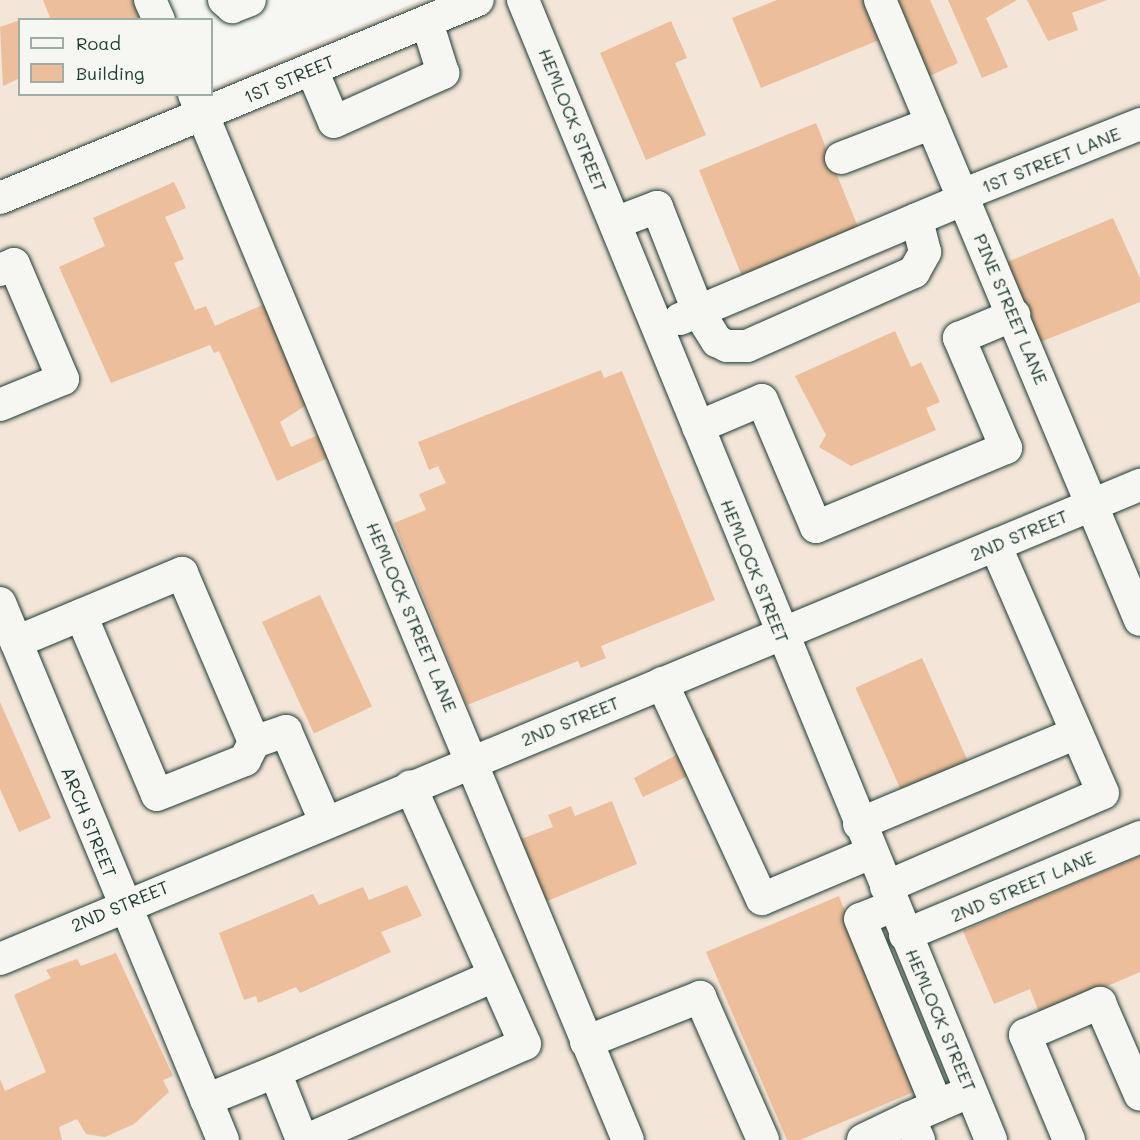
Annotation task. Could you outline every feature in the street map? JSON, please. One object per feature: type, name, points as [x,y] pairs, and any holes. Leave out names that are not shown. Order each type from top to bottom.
[{"type":"street","points":[[150,0],[158,18]]},
{"type":"street","points":[[224,0],[232,7],[250,0]]},
{"type":"street","name":"1ST STREET","points":[[0,198],[199,105],[312,70],[478,0]]},
{"type":"street","name":"HEMLOCK STREET","points":[[523,0],[781,635],[991,1140]]},
{"type":"street","name":"PINE STREET LANE","points":[[880,0],[1095,503],[1140,620]]},
{"type":"street","points":[[312,70],[334,122],[443,73],[427,22]]},
{"type":"street","name":"HEMLOCK STREET LANE","points":[[199,105],[628,1140]]},
{"type":"street","points":[[841,158],[932,123]]},
{"type":"street","name":"1ST STREET LANE","points":[[658,328],[1140,124]]},
{"type":"street","points":[[615,222],[657,207],[698,311],[717,340],[747,346],[915,272],[925,252],[917,219]]},
{"type":"street","points":[[0,270],[14,264],[63,379],[0,405]]},
{"type":"street","points":[[698,427],[762,400],[816,527],[1006,448],[959,338],[1014,315]]},
{"type":"street","name":"2ND STREET","points":[[0,959],[127,903],[781,635],[1140,484]]},
{"type":"street","points":[[922,1121],[860,919],[889,897],[1103,793],[995,545]]},
{"type":"street","points":[[16,642],[182,573],[254,742]]},
{"type":"street","name":"ARCH STREET","points":[[0,603],[127,903],[223,1140]]},
{"type":"street","points":[[81,615],[157,795],[245,760],[254,742],[286,730],[325,821]]},
{"type":"street","points":[[662,683],[762,899],[871,853]]},
{"type":"street","points":[[860,824],[1077,734]]},
{"type":"street","points":[[307,1140],[525,1044],[410,786]]},
{"type":"street","name":"2ND STREET LANE","points":[[906,935],[1140,837]]},
{"type":"street","points":[[206,1100],[494,976]]},
{"type":"street","points":[[586,1042],[700,997],[763,1140]]},
{"type":"street","points":[[1070,1140],[1025,1035],[1100,1003],[1140,1095]]},
{"type":"street","points":[[275,1072],[302,1140]]},
{"type":"street","points":[[863,1140],[922,1121],[971,1090]]},
{"type":"shaded area","points":[[0,0],[168,0],[177,18],[18,18],[18,96],[213,96],[213,87],[421,0],[1140,0],[1140,1140],[0,1140]]},
{"type":"building","points":[[43,0],[134,0],[141,18],[50,18]]},
{"type":"building","points":[[777,0],[863,0],[879,40],[761,88],[732,18]]},
{"type":"building","points":[[891,0],[930,0],[958,63],[925,78]]},
{"type":"building","points":[[948,0],[1017,0],[986,18],[1008,67],[982,78]]},
{"type":"building","points":[[1027,0],[1107,0],[1072,13],[1078,30],[1048,41]]},
{"type":"building","points":[[18,21],[18,79],[3,86],[0,27]]},
{"type":"building","points":[[671,21],[687,58],[675,63],[706,135],[646,160],[600,53]]},
{"type":"building","points":[[816,123],[862,238],[746,285],[699,170]]},
{"type":"building","points":[[174,182],[186,208],[165,217],[184,259],[174,263],[195,310],[206,306],[215,326],[269,302],[313,401],[280,422],[291,447],[320,434],[330,457],[277,481],[219,351],[214,353],[210,345],[111,383],[59,267],[105,246],[93,218]]},
{"type":"building","points":[[1113,218],[1140,278],[1140,302],[1038,343],[1005,263]]},
{"type":"building","points":[[895,331],[911,367],[921,362],[940,402],[926,408],[936,430],[851,466],[819,447],[826,435],[795,376]]},
{"type":"building","points":[[601,370],[604,378],[622,371],[715,600],[601,646],[606,658],[581,668],[578,661],[467,705],[394,523],[426,510],[419,494],[446,483],[438,466],[429,470],[418,442]]},
{"type":"building","points":[[320,595],[372,706],[314,734],[262,622]]},
{"type":"building","points":[[922,658],[969,764],[902,794],[855,688]]},
{"type":"building","points":[[0,702],[51,818],[19,832],[0,789]]},
{"type":"building","points":[[709,737],[720,761],[643,797],[634,778]]},
{"type":"building","points":[[612,801],[637,864],[545,902],[521,839],[553,827],[548,815],[571,806],[575,816]]},
{"type":"building","points":[[1140,856],[1140,972],[1040,1015],[1030,989],[994,1004],[963,931]]},
{"type":"building","points":[[407,885],[422,916],[381,932],[391,952],[300,993],[296,987],[258,1003],[256,996],[244,1000],[219,933],[313,894],[319,905],[363,887],[369,900]]},
{"type":"building","points":[[839,896],[916,1091],[800,1140],[787,1140],[706,952]]},
{"type":"building","points":[[116,953],[173,1076],[163,1080],[169,1092],[134,1124],[105,1137],[86,1134],[77,1119],[59,1127],[62,1140],[0,1140],[0,1079],[5,1091],[46,1072],[14,995],[51,978],[46,970],[77,959],[81,966]]}]
